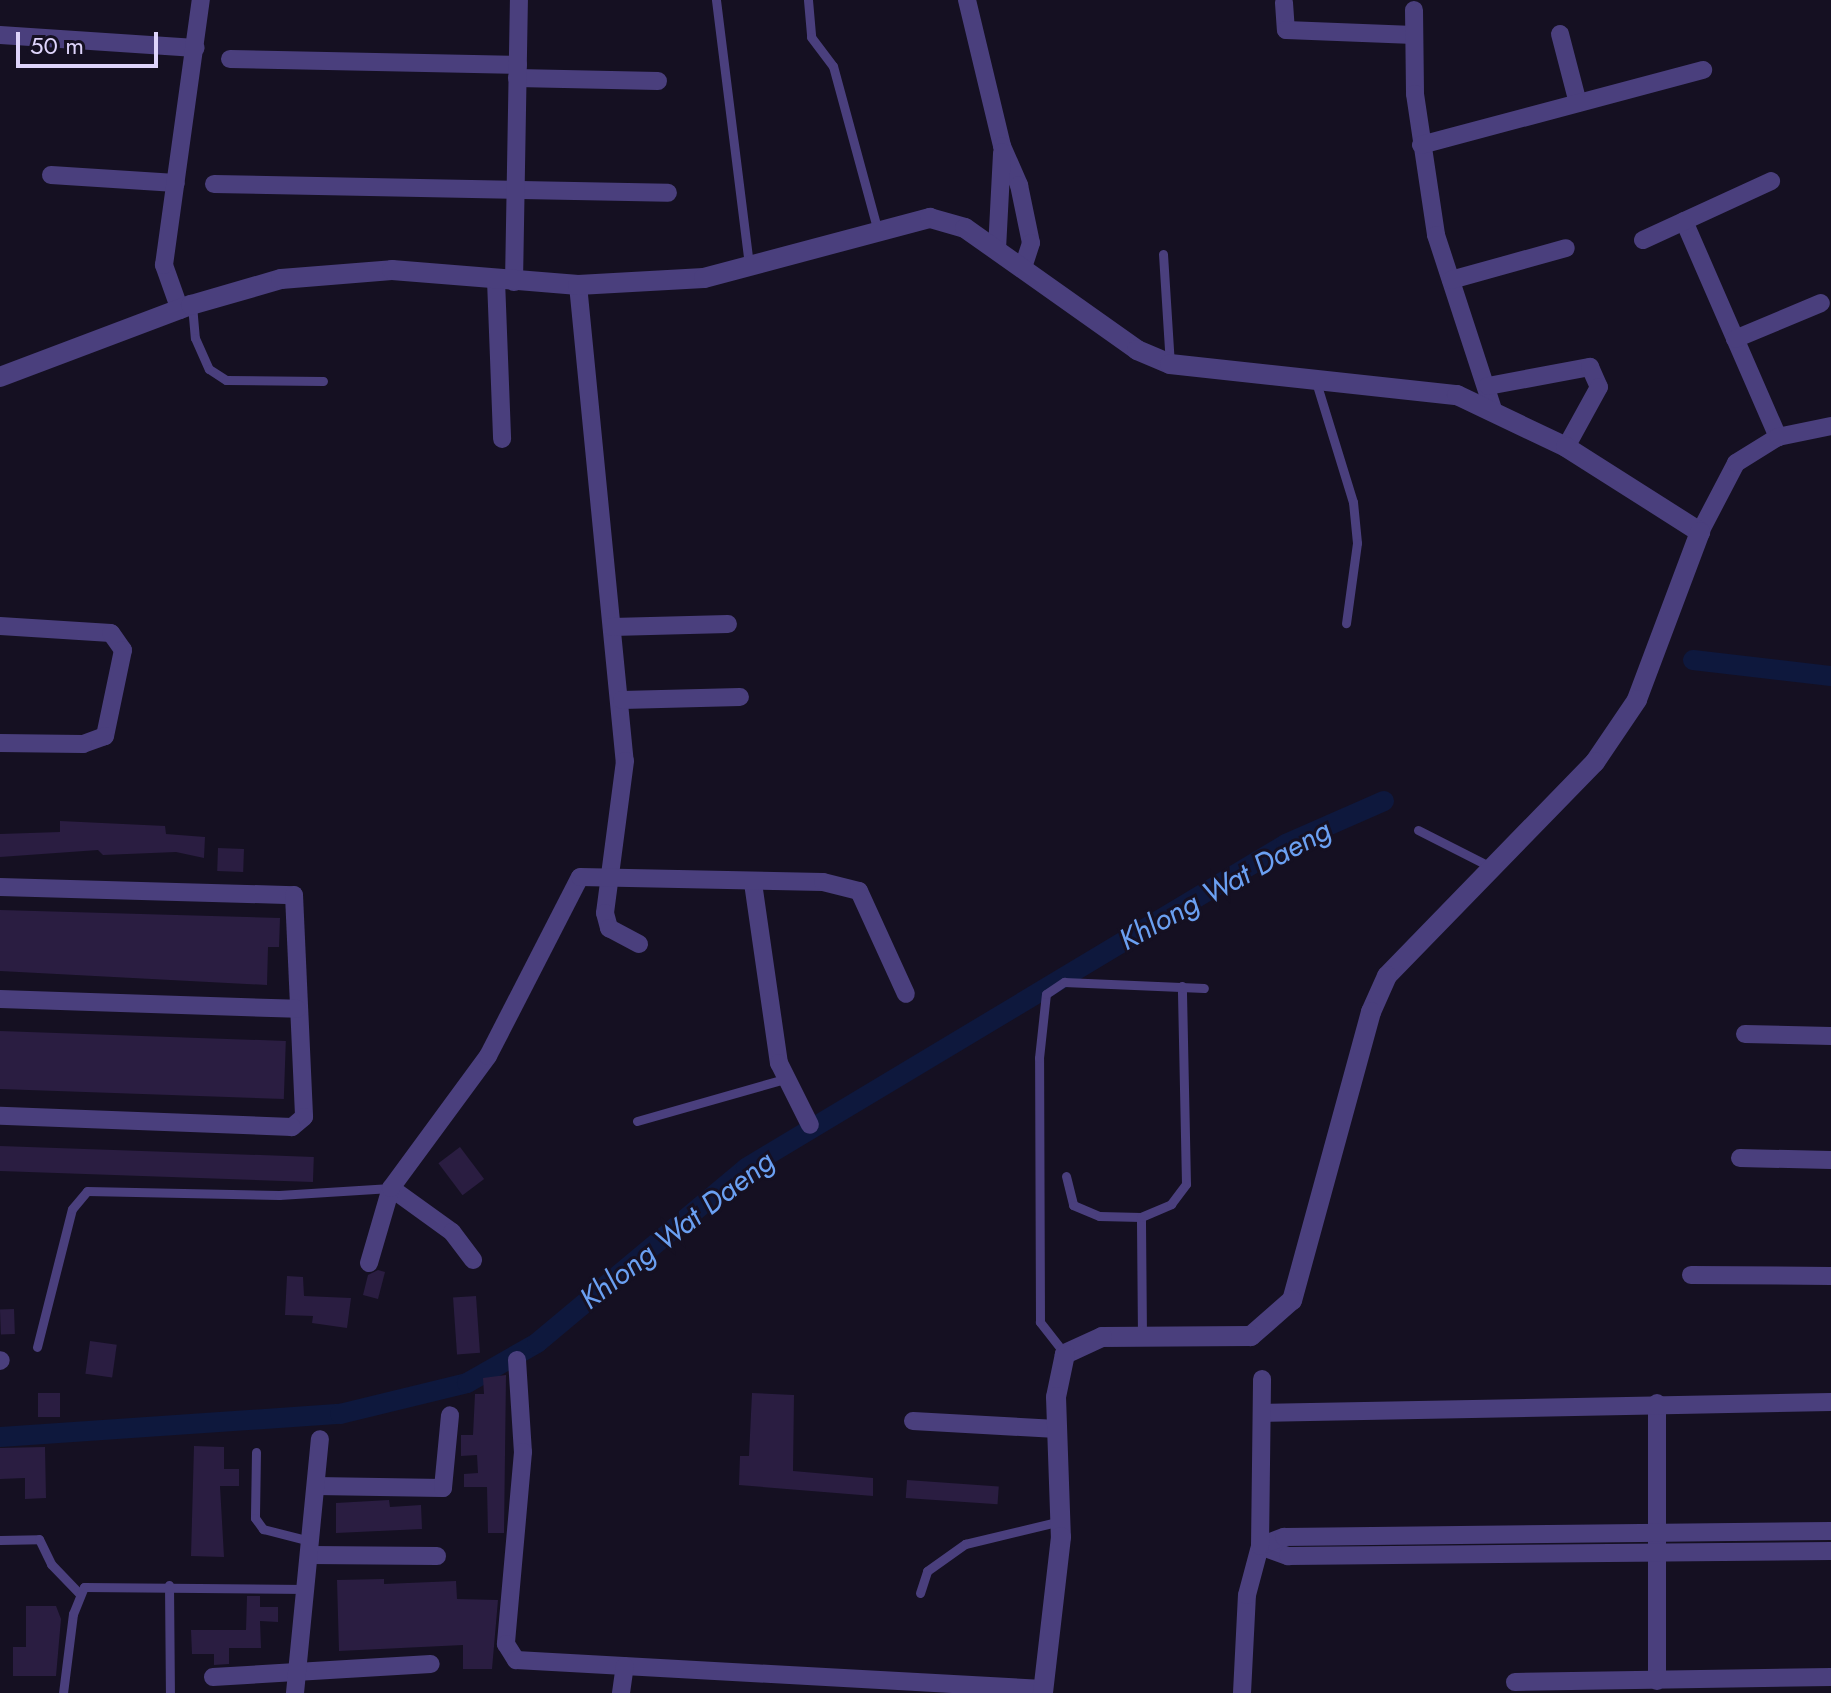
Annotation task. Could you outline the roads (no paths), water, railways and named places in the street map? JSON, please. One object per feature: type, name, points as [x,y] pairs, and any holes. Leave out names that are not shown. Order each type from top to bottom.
[{"type":"street","points":[[186,307],[164,273],[201,0]]},
{"type":"street","points":[[502,439],[505,281],[515,190],[519,0]]},
{"type":"street","points":[[967,0],[1002,146],[1019,185],[1031,243],[1023,267]]},
{"type":"street","points":[[1284,3],[1286,30],[1414,35]]},
{"type":"street","points":[[1414,10],[1421,145],[1451,280],[1493,409]]},
{"type":"street","points":[[1560,34],[1578,103]]},
{"type":"street","points":[[0,35],[196,48]]},
{"type":"street","points":[[230,59],[658,81]]},
{"type":"street","points":[[1421,145],[1703,70]]},
{"type":"street","points":[[997,249],[1002,146]]},
{"type":"street","points":[[51,175],[176,183]]},
{"type":"street","points":[[1643,240],[1771,181]]},
{"type":"street","points":[[214,184],[668,193]]},
{"type":"street","points":[[0,377],[186,307],[331,271],[578,285],[704,278],[913,219],[951,221],[1023,267],[1137,350],[1170,364],[1457,395],[1493,409],[1566,447],[1700,532]]},
{"type":"street","points":[[1684,221],[1778,437]]},
{"type":"street","points":[[1451,280],[1566,248]]},
{"type":"street","points":[[578,285],[622,700],[624,805],[608,876],[607,924],[639,944]]},
{"type":"street","points":[[1735,339],[1821,303]]},
{"type":"street","points":[[1488,386],[1590,367],[1599,387],[1566,447]]},
{"type":"street","points":[[517,1360],[523,1452],[514,1502],[508,1652],[516,1660],[923,1687],[1043,1691],[1061,1521],[1057,1371],[1065,1354],[1102,1337],[1251,1336],[1275,1321],[1292,1300],[1371,1012],[1387,976],[1405,951],[1548,817],[1637,700],[1700,532],[1736,463],[1778,437],[1831,426]]},
{"type":"street","points":[[612,627],[728,624]]},
{"type":"street","points":[[0,626],[111,633],[123,650],[105,736],[83,744],[0,743]]},
{"type":"street","points":[[622,700],[740,697]]},
{"type":"street","points":[[369,1263],[391,1188],[488,1056],[580,877],[753,883],[823,882],[859,891],[906,994]]},
{"type":"street","points":[[753,883],[784,1079],[810,1125]]},
{"type":"street","points":[[0,887],[294,895],[304,1117],[292,1127],[0,1116]]},
{"type":"street","points":[[0,999],[297,1009]]},
{"type":"street","points":[[1745,1034],[1831,1036]]},
{"type":"street","points":[[1740,1158],[1831,1160]]},
{"type":"street","points":[[391,1188],[452,1232],[473,1260]]},
{"type":"street","points":[[1691,1275],[1831,1276]]},
{"type":"street","points":[[1242,1693],[1247,1595],[1260,1546],[1262,1379]]},
{"type":"street","points":[[1262,1413],[1831,1402]]},
{"type":"street","points":[[1657,1403],[1657,1681]]},
{"type":"street","points":[[316,1486],[443,1488],[450,1415]]},
{"type":"street","points":[[913,1421],[1057,1429]]},
{"type":"street","points":[[295,1693],[320,1439]]},
{"type":"street","points":[[1260,1546],[1284,1537],[1831,1531]]},
{"type":"street","points":[[1260,1546],[1288,1556],[1831,1551]]},
{"type":"street","points":[[311,1548],[437,1556]]},
{"type":"street","points":[[213,1677],[431,1664]]},
{"type":"street","points":[[621,1693],[625,1666]]},
{"type":"street","points":[[1515,1682],[1831,1677]]},
{"type":"lane","points":[[716,0],[749,267]]},
{"type":"lane","points":[[808,0],[811,37],[833,66],[877,228]]},
{"type":"lane","points":[[1163,254],[1170,364]]},
{"type":"lane","points":[[186,307],[209,369],[226,380],[323,381]]},
{"type":"lane","points":[[1315,379],[1353,502],[1357,543],[1346,623]]},
{"type":"lane","points":[[1418,830],[1493,868]]},
{"type":"lane","points":[[1065,1354],[1040,1322],[1039,1058],[1046,994],[1064,982],[1204,988]]},
{"type":"lane","points":[[1066,1176],[1073,1205],[1099,1216],[1141,1217],[1171,1204],[1186,1184],[1182,986]]},
{"type":"lane","points":[[637,1121],[784,1079]]},
{"type":"lane","points":[[37,1347],[72,1209],[87,1191],[279,1195],[391,1188]]},
{"type":"lane","points":[[1141,1217],[1142,1337]]},
{"type":"lane","points":[[256,1452],[255,1518],[263,1529],[311,1548]]},
{"type":"lane","points":[[920,1593],[927,1571],[965,1544],[1061,1521]]},
{"type":"lane","points":[[0,1540],[39,1539],[51,1564],[79,1593]]},
{"type":"lane","points":[[63,1693],[79,1593],[91,1584],[306,1589]]},
{"type":"lane","points":[[169,1585],[170,1693]]},
{"type":"waterway","name":"Khlong Wat Daeng","points":[[1693,660],[1831,676]]},
{"type":"waterway","name":"Khlong Wat Daeng","points":[[0,1437],[340,1414],[467,1383],[537,1343],[746,1168],[1286,844],[1384,801]]}]
